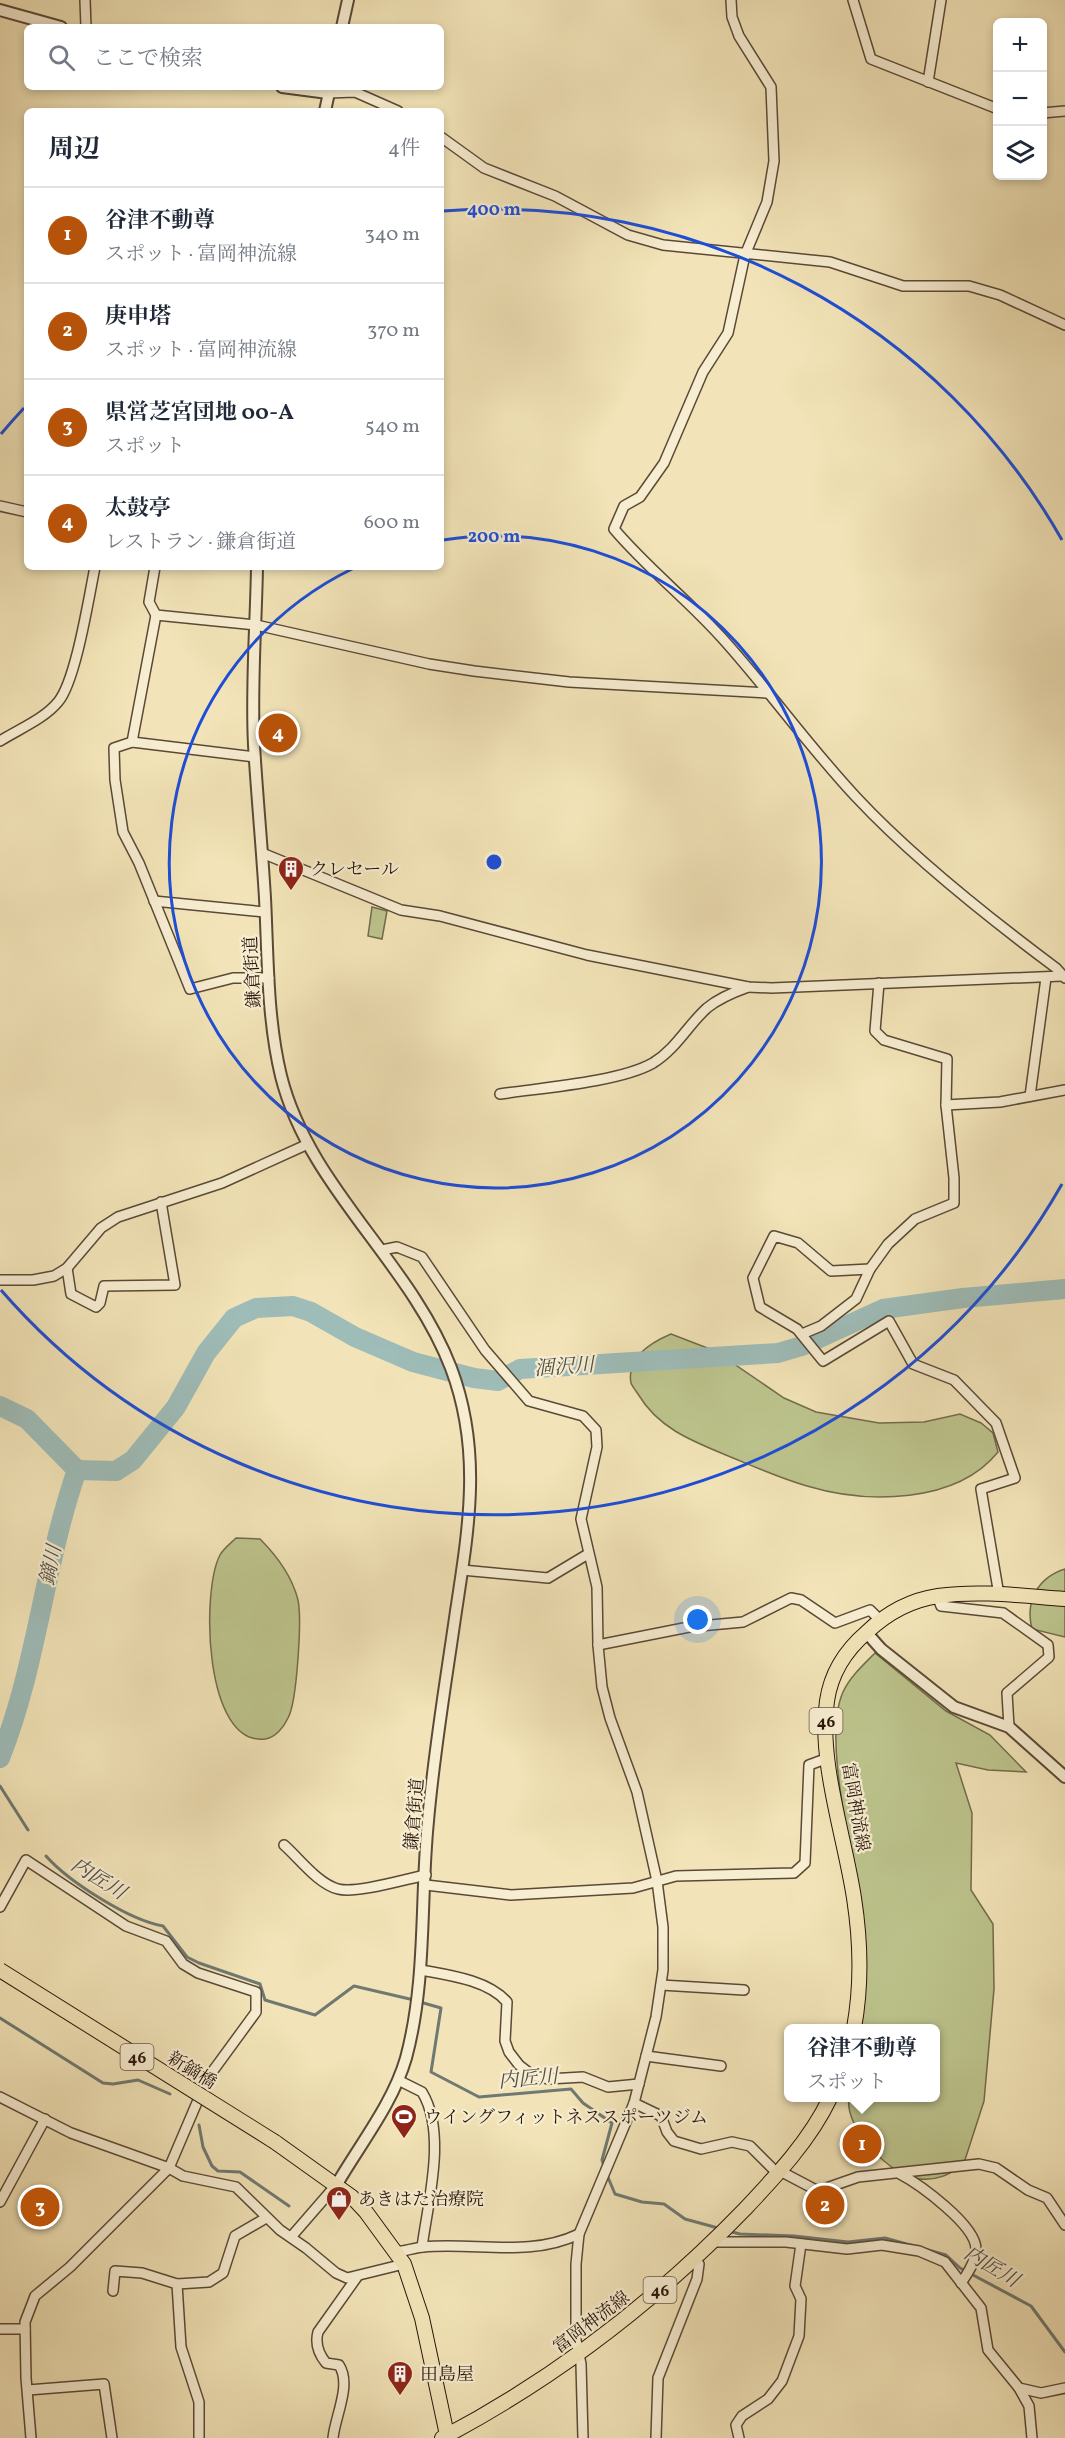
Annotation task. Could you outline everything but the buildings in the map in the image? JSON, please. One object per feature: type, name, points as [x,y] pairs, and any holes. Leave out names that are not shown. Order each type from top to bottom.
[{"type":"main road","name":"富岡神流線","points":[[854,2024],[861,1959],[854,1897],[828,1758],[826,1701],[840,1662],[853,1644],[880,1620],[912,1602],[937,1596],[969,1593],[1065,1599]]},
{"type":"main road","name":"新鏑橋","points":[[0,1970],[275,2142],[337,2184]]},
{"type":"main road","name":"富岡神流線","points":[[446,2437],[578,2356],[636,2312],[713,2242],[779,2172],[816,2123],[827,2102]]},
{"type":"main road","name":"46","points":[[337,2184],[366,2212],[404,2264],[422,2318],[446,2437]]},
{"type":"street","points":[[86,0],[86,24]]},
{"type":"street","points":[[343,24],[348,0]]},
{"type":"street","points":[[731,0],[732,17],[739,36],[771,87],[772,171],[767,202],[745,255],[728,333],[703,372],[664,463],[640,497],[624,506],[614,529],[638,557],[722,638],[795,729],[859,800],[986,915],[1061,974]]},
{"type":"street","points":[[853,0],[871,59],[993,107]]},
{"type":"street","points":[[928,82],[941,0]]},
{"type":"street","points":[[0,10],[50,24]]},
{"type":"street","points":[[326,108],[329,90],[355,92],[391,108]]},
{"type":"street","points":[[1047,113],[1065,111]]},
{"type":"street","points":[[444,139],[484,168],[555,196],[628,234],[663,245],[830,262],[903,285],[969,286],[1000,295],[1065,325]]},
{"type":"street","points":[[0,506],[24,511]]},
{"type":"street","points":[[0,741],[49,711],[60,700],[74,662],[94,570]]},
{"type":"street","points":[[132,742],[156,615],[149,602],[154,570]]},
{"type":"street","name":"鎌倉街道","points":[[257,570],[255,757],[273,1040],[282,1081],[308,1144],[332,1185],[407,1284],[435,1331],[452,1371],[469,1430],[472,1472],[462,1570],[427,1824],[421,1970],[406,2057],[394,2091],[337,2184]]},
{"type":"street","points":[[156,615],[256,625],[429,664],[474,671],[569,682],[767,693]]},
{"type":"street","points":[[255,757],[132,742],[114,748],[115,780],[123,832],[139,863],[190,989],[233,978],[269,978]]},
{"type":"street","points":[[262,853],[401,910],[440,916],[587,955],[748,987],[1046,978],[1061,974]]},
{"type":"street","points":[[154,901],[265,912]]},
{"type":"street","points":[[1061,974],[1065,962]]},
{"type":"street","points":[[1030,1096],[1046,978]]},
{"type":"street","points":[[802,1334],[821,1326],[856,1299],[870,1269],[888,1244],[915,1219],[954,1203],[954,1179],[946,1105],[947,1059],[884,1040],[875,1031],[879,983]]},
{"type":"street","points":[[500,1094],[633,1072],[654,1062],[678,1042],[710,1005],[748,987]]},
{"type":"street","points":[[946,1105],[1000,1102],[1065,1090]]},
{"type":"street","points":[[0,1280],[33,1280],[54,1276],[67,1268],[101,1228],[118,1217],[222,1183],[308,1144]]},
{"type":"street","points":[[67,1268],[71,1294],[96,1307],[100,1303],[104,1286],[175,1285],[162,1202]]},
{"type":"street","points":[[870,1269],[831,1271],[798,1243],[774,1236],[753,1278],[760,1307],[802,1334],[823,1361],[889,1321],[913,1364],[954,1380],[996,1423],[1015,1478],[981,1489],[999,1595]]},
{"type":"street","points":[[382,1250],[397,1247],[422,1257],[485,1350],[529,1401],[583,1416],[596,1430],[597,1447],[581,1519],[597,1587],[598,1645],[602,1687],[610,1718],[638,1792],[657,1881],[663,1928],[661,1985],[639,2085],[634,2103],[579,2234],[576,2264],[583,2438]]},
{"type":"street","points":[[462,1570],[548,1578],[588,1554]]},
{"type":"street","points":[[937,1596],[941,1606],[1004,1613],[1048,1645],[1049,1657],[1007,1693],[1008,1727]]},
{"type":"street","points":[[598,1645],[689,1627],[743,1622],[791,1598],[801,1600],[835,1623],[870,1611],[880,1620]]},
{"type":"street","points":[[866,1632],[881,1649],[954,1707],[1008,1727],[1065,1777]]},
{"type":"street","points":[[284,1845],[325,1882],[338,1889],[351,1890],[426,1880],[511,1895],[633,1888],[676,1876],[794,1873],[805,1863],[809,1765],[828,1758]]},
{"type":"street","points":[[0,1907],[26,1860],[126,1926],[166,1941],[183,1964],[198,1973],[256,1992],[256,2012],[207,2079],[169,2168],[70,2267],[35,2296],[25,2329],[31,2438]]},
{"type":"street","points":[[421,1970],[453,1976],[499,1993],[507,2002],[505,2041],[509,2052],[532,2075],[548,2079],[583,2077],[608,2087],[639,2085]]},
{"type":"street","points":[[661,1985],[744,1990]]},
{"type":"street","points":[[646,2056],[721,2066]]},
{"type":"street","points":[[398,2080],[422,2092],[433,2117],[434,2147],[422,2247]]},
{"type":"street","points":[[0,2097],[71,2133],[169,2168],[183,2176],[236,2187],[266,2218],[336,2273],[347,2278],[404,2264]]},
{"type":"street","points":[[634,2103],[662,2116],[667,2132],[674,2141],[701,2149],[732,2142],[750,2146],[779,2172],[818,2192],[858,2177],[979,2164],[996,2168],[1028,2190],[1052,2202],[1065,2225]]},
{"type":"street","points":[[0,2202],[45,2119]]},
{"type":"street","points":[[900,2173],[915,2182],[958,2218],[971,2236],[976,2249],[974,2260],[961,2283]]},
{"type":"street","points":[[291,2237],[337,2184]]},
{"type":"street","points":[[113,2291],[115,2271],[142,2273],[177,2283],[209,2282],[223,2273],[235,2236],[266,2218]]},
{"type":"street","points":[[396,2252],[422,2247],[518,2249],[563,2242],[579,2234]]},
{"type":"street","points":[[713,2242],[801,2244],[847,2249],[882,2245],[919,2251],[945,2262],[981,2308],[988,2350],[1019,2388],[1029,2406],[1032,2438]]},
{"type":"street","points":[[739,2438],[736,2426],[742,2416],[768,2399],[782,2381],[799,2336],[801,2299],[795,2286],[801,2244]]},
{"type":"street","points":[[656,2438],[658,2378],[698,2279],[699,2264],[695,2259]]},
{"type":"street","points":[[333,2438],[344,2383],[344,2372],[339,2365],[326,2362],[320,2355],[316,2340],[318,2332],[357,2277]]},
{"type":"street","points":[[177,2283],[181,2348],[200,2402],[199,2438]]},
{"type":"street","points":[[0,2329],[25,2329]]},
{"type":"street","points":[[28,2390],[104,2384],[112,2438]]},
{"type":"street","points":[[1019,2388],[1041,2393],[1065,2388]]},
{"type":"green space","points":[[372,907],[387,911],[382,939],[368,936]]},
{"type":"green space","points":[[671,1334],[715,1351],[784,1398],[816,1412],[879,1423],[924,1422],[960,1414],[981,1423],[993,1433],[998,1452],[980,1469],[959,1482],[909,1495],[856,1496],[831,1492],[786,1479],[688,1439],[666,1425],[646,1406],[631,1383],[632,1366],[636,1358],[649,1346]]},
{"type":"green space","points":[[236,1538],[260,1539],[283,1567],[298,1600],[298,1660],[291,1709],[282,1728],[272,1737],[265,1739],[245,1735],[230,1718],[219,1693],[212,1663],[210,1600],[214,1574],[221,1553]]},
{"type":"green space","points":[[1065,1569],[1065,1637],[1032,1629],[1030,1610],[1035,1592],[1047,1578]]},
{"type":"green space","points":[[875,1653],[946,1711],[990,1735],[1026,1772],[988,1770],[956,1763],[972,1813],[971,1890],[993,1924],[994,1989],[984,2101],[963,2166],[932,2179],[908,2176],[883,2160],[861,2136],[849,2110],[849,2102],[940,2102],[940,2024],[857,2024],[863,1932],[859,1895],[842,1803],[836,1740],[837,1714],[843,1692],[861,1667]]},
{"type":"waterway","name":"涸沢川","points":[[77,1470],[116,1471],[133,1460],[176,1407],[206,1353],[234,1318],[256,1308],[293,1306],[311,1312],[355,1337],[413,1362],[474,1378],[498,1381],[520,1369],[778,1353],[802,1346],[883,1309],[963,1298],[1065,1289]]},
{"type":"waterway","name":"鏑川","points":[[0,1406],[27,1419],[77,1470]]},
{"type":"waterway","name":"鏑川","points":[[0,1758],[23,1687],[56,1542],[77,1470]]},
{"type":"waterway","name":"内匠川","points":[[0,1786],[28,1830]]},
{"type":"waterway","name":"内匠川","points":[[46,1856],[69,1877],[100,1898],[134,1916],[163,1926],[187,1957],[260,1984],[265,2000],[315,2015],[354,1986],[414,2000]]},
{"type":"waterway","name":"内匠川","points":[[420,2002],[441,2008],[431,2072],[479,2097],[571,2089],[583,2103],[612,2123],[602,2160],[604,2166]]},
{"type":"waterway","points":[[0,2018],[103,2083],[113,2084],[138,2080],[170,2094]]},
{"type":"waterway","points":[[199,2125],[203,2147],[212,2166],[218,2171],[240,2172],[289,2206]]},
{"type":"waterway","name":"内匠川","points":[[607,2175],[615,2194],[642,2202],[664,2204],[685,2219],[718,2228]]},
{"type":"waterway","name":"内匠川","points":[[728,2231],[740,2234],[794,2236],[848,2242],[885,2238],[946,2255],[960,2268],[1031,2306],[1065,2352]]},
{"type":"place","name":"太鼓亭","points":[[278,733]]},
{"type":"place","name":"クレセール","points":[[291,892]]},
{"type":"place","name":"ウイングフィットネススポーツジム","points":[[404,2140]]},
{"type":"place","name":"谷津不動尊","points":[[862,2144]]},
{"type":"place","name":"庚申塔","points":[[825,2205]]},
{"type":"place","name":"県営芝宮団地 00-A","points":[[40,2207]]},
{"type":"place","name":"あきはた治療院","points":[[339,2222]]},
{"type":"place","name":"田島屋","points":[[400,2397]]}]
